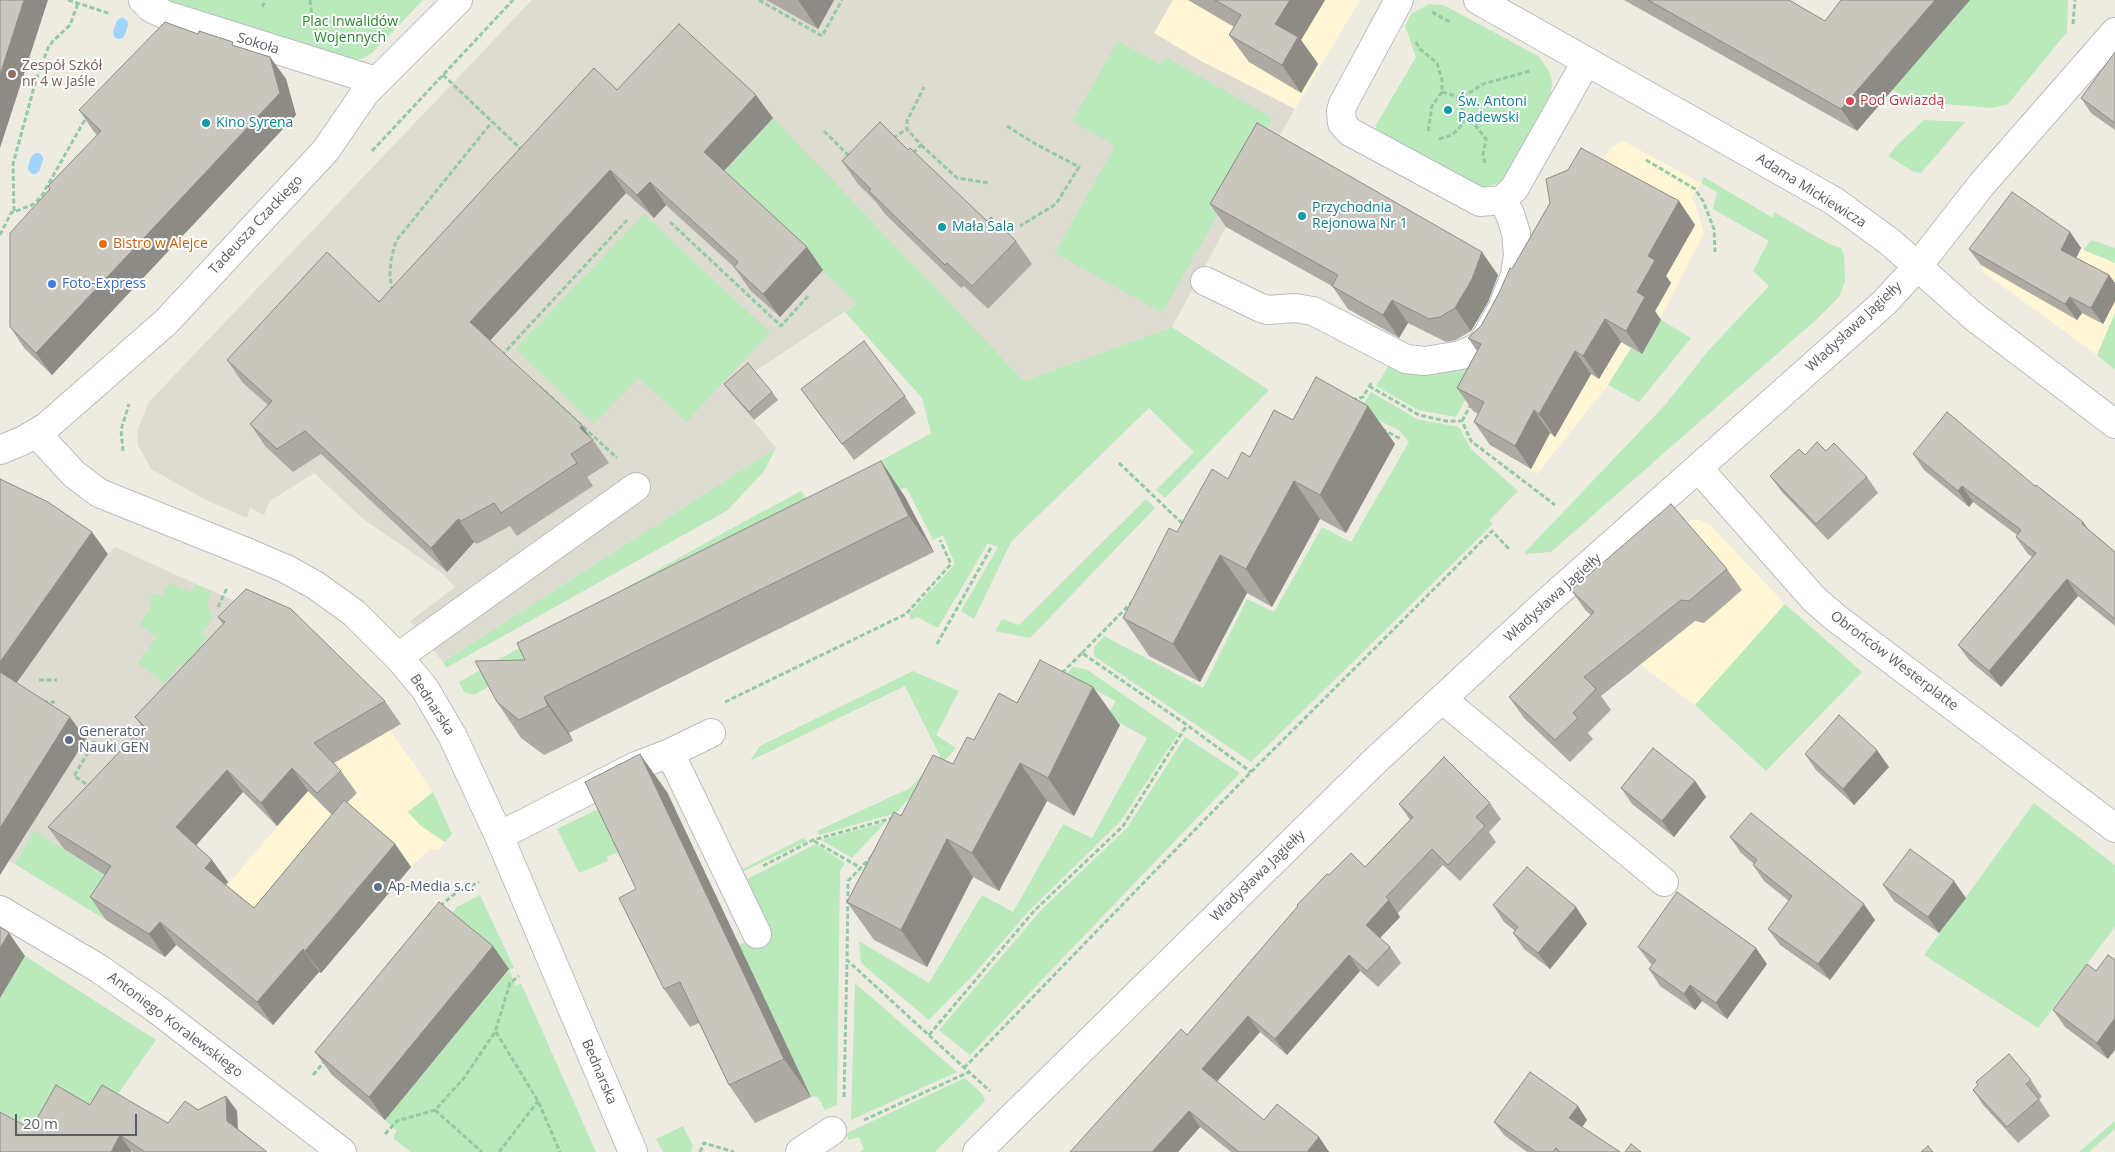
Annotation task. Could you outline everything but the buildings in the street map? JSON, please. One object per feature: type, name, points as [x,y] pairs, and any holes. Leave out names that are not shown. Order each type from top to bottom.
[{"type":"street","name":"Sokoła","points":[[143,0],[151,8],[166,14],[376,81]]},
{"type":"street","name":"Tadeusza Czackiego","points":[[0,450],[22,441],[54,420],[166,322],[326,150],[359,101],[376,81],[458,0]]},
{"type":"street","points":[[1399,0],[1343,104],[1342,123],[1350,132],[1474,200],[1493,201],[1509,195],[1520,182],[1586,62]]},
{"type":"street","name":"Adama Mickiewicza","points":[[1478,0],[1834,201],[1890,242],[1973,316],[2115,424]]},
{"type":"street","name":"Władysława Jagiełły","points":[[976,1152],[1375,761],[1549,600],[1884,303],[1916,267],[1982,184],[2115,32]]},
{"type":"street","points":[[1205,281],[1268,310],[1295,308],[1312,311],[1406,358],[1425,361],[1461,354],[1478,347],[1494,326],[1515,275],[1518,255],[1516,233],[1510,214],[1493,201]]},
{"type":"street","name":"Bednarska","points":[[36,433],[62,462],[94,490],[251,554],[315,585],[354,613],[398,657],[425,689],[453,736],[499,836],[633,1152]]},
{"type":"street","name":"Obrońców Westerplatte","points":[[1698,468],[1815,600],[1836,618],[2115,828]]},
{"type":"street","points":[[398,657],[636,487]]},
{"type":"street","points":[[1442,699],[1664,882]]},
{"type":"street","points":[[499,836],[636,766],[711,734]]},
{"type":"street","points":[[670,753],[757,934]]},
{"type":"street","name":"Antoniego Koralewskiego","points":[[0,910],[98,968],[155,1008],[342,1152]]},
{"type":"street","points":[[800,1152],[836,1128]]},
{"type":"path","points":[[513,0],[443,75],[527,154]]},
{"type":"path","points":[[759,0],[822,36],[842,0]]},
{"type":"path","points":[[2073,25],[2075,0]]},
{"type":"path","points":[[14,211],[13,164],[34,89],[48,48],[52,41],[70,25],[78,3]]},
{"type":"path","points":[[1427,12],[1432,12],[1457,26]]},
{"type":"path","points":[[1413,35],[1420,49],[1437,63],[1442,80],[1442,92],[1432,106],[1427,139]]},
{"type":"path","points":[[1406,162],[1409,156],[1427,139],[1452,135],[1462,125],[1465,119],[1462,108],[1466,95],[1478,86],[1536,69],[1527,64]]},
{"type":"path","points":[[924,86],[912,108],[907,121],[907,129],[920,145],[956,178],[989,183]]},
{"type":"path","points":[[1442,92],[1456,96],[1464,102]]},
{"type":"path","points":[[0,235],[9,216],[14,211],[24,210],[38,202],[92,110]]},
{"type":"path","points":[[1465,119],[1476,126],[1486,139],[1483,158],[1492,177],[1493,201]]},
{"type":"path","points":[[394,296],[390,274],[392,249],[396,241],[492,122]]},
{"type":"path","points":[[1007,126],[1032,142],[1079,167],[1056,204],[1020,226]]},
{"type":"path","points":[[889,142],[907,129]]},
{"type":"path","points":[[824,131],[855,162]]},
{"type":"path","points":[[909,158],[920,145]]},
{"type":"path","points":[[1646,160],[1695,189],[1703,201],[1714,228],[1715,252]]},
{"type":"path","points":[[510,360],[503,354],[628,219]]},
{"type":"path","points":[[670,222],[781,326],[808,296]]},
{"type":"path","points":[[532,380],[611,450],[620,462]]},
{"type":"path","points":[[1369,386],[1419,415],[1446,421],[1462,421],[1471,441],[1555,505]]},
{"type":"path","points":[[1349,401],[1364,397]]},
{"type":"path","points":[[123,451],[121,430],[124,417],[130,403],[135,399]]},
{"type":"path","points":[[1375,425],[1401,439]]},
{"type":"path","points":[[1119,463],[1186,528]]},
{"type":"path","points":[[964,1068],[1251,772],[1492,531],[1510,550]]},
{"type":"path","points":[[718,706],[906,614],[951,564],[940,540]]},
{"type":"path","points":[[937,644],[992,546]]},
{"type":"path","points":[[218,607],[227,588]]},
{"type":"path","points":[[1061,674],[1137,596]]},
{"type":"path","points":[[1082,653],[1187,725],[1251,772]]},
{"type":"path","points":[[39,680],[56,680]]},
{"type":"path","points":[[38,702],[55,702]]},
{"type":"path","points":[[929,1034],[1034,911],[1122,826],[1187,725]]},
{"type":"path","points":[[110,739],[110,748]]},
{"type":"path","points":[[86,784],[74,776],[95,742]]},
{"type":"path","points":[[760,868],[813,840],[892,818],[900,818]]},
{"type":"path","points":[[813,840],[861,868]]},
{"type":"path","points":[[874,854],[848,881],[844,1103],[836,1128],[850,1126],[969,1072]]},
{"type":"path","points":[[437,909],[457,892],[480,882]]},
{"type":"path","points":[[848,960],[996,1096]]},
{"type":"path","points":[[385,1134],[397,1120],[435,1110],[464,1078],[495,1032],[510,983],[522,975]]},
{"type":"path","points":[[495,1032],[538,1101],[560,1152]]},
{"type":"path","points":[[313,1075],[326,1060]]},
{"type":"path","points":[[499,1152],[538,1101]]},
{"type":"path","points":[[435,1110],[482,1152]]},
{"type":"path","points":[[700,1152],[704,1143],[734,1152]]},
{"type":"shaded area","points":[[532,0],[1173,0],[1154,33],[1201,61],[1295,109],[1226,227],[1172,327],[1024,381],[913,266],[754,372],[730,392],[776,448],[443,662],[410,621],[455,587],[443,574],[362,518],[314,473],[270,501],[264,515],[250,508],[247,518],[204,499],[151,469],[138,445],[137,431],[149,402]]},
{"type":"shaded area","points":[[1173,0],[1360,0],[1295,109],[1201,61],[1153,33]]},
{"type":"shaded area","points":[[1623,141],[1701,183],[1691,198],[1694,200],[1704,233],[1642,354],[1631,348],[1608,385],[1537,474],[1490,445],[1501,426],[1473,411],[1610,148]]},
{"type":"shaded area","points":[[2023,209],[2084,250],[2115,263],[2115,313],[2097,355],[1983,272],[1981,265]]},
{"type":"shaded area","points":[[1693,519],[1710,525],[1785,604],[1695,705],[1640,665],[1586,611]]},
{"type":"shaded area","name":"Generator Nauki GEN","points":[[115,547],[262,612],[106,920],[0,855],[0,622],[108,554]]},
{"type":"shaded area","points":[[390,730],[433,792],[408,812],[421,826],[445,842],[439,850],[430,849],[411,867],[321,973],[319,972],[273,1025],[176,945],[308,791],[333,816],[333,768],[342,758]]},
{"type":"green space","name":"Plac Inwalidów Wojennych","points":[[163,0],[423,0],[372,53],[364,58],[352,61]]},
{"type":"green space","points":[[1969,0],[2068,0],[2067,32],[2008,104],[1992,108],[1909,101],[1892,89]]},
{"type":"green space","points":[[1429,4],[1443,5],[1538,56],[1548,69],[1552,81],[1551,93],[1507,173],[1499,183],[1481,188],[1376,131],[1376,125],[1416,57],[1405,26],[1411,14]]},
{"type":"green space","points":[[1118,41],[1161,65],[1166,57],[1273,118],[1162,313],[1055,253],[1115,146],[1072,121]]},
{"type":"green space","points":[[773,118],[1024,381],[1172,327],[1269,390],[1165,498],[1156,490],[1194,452],[1149,408],[1011,542],[974,619],[961,611],[998,547],[988,543],[938,628],[917,617],[911,620],[909,614],[955,564],[943,535],[933,540],[906,487],[540,674],[533,662],[474,695],[464,692],[459,682],[725,532],[801,491],[808,501],[931,433],[922,398],[845,312],[857,303],[721,176]]},
{"type":"green space","points":[[1924,120],[1965,122],[1921,173],[1914,172],[1888,156]]},
{"type":"green space","points":[[1704,177],[1773,218],[1774,212],[1829,244],[1841,248],[1844,255],[1845,281],[1839,297],[1818,318],[1551,552],[1525,554],[1665,405],[1709,350],[1769,286],[1753,271],[1769,241],[1713,209],[1717,192],[1701,183]]},
{"type":"green space","points":[[644,214],[770,333],[686,422],[639,378],[594,424],[515,349]]},
{"type":"green space","points":[[2091,240],[2115,248],[2115,263],[2084,250]]},
{"type":"green space","points":[[2115,313],[2115,370],[2097,355]]},
{"type":"green space","points":[[1661,320],[1691,338],[1639,402],[1608,385],[1631,348],[1642,354]]},
{"type":"green space","points":[[1495,345],[1456,417],[1418,410],[1376,386],[1389,365]]},
{"type":"green space","points":[[1371,392],[1417,419],[1459,427],[1471,449],[1518,491],[1490,520],[1493,524],[1251,762],[1094,656],[1094,647],[1104,636],[1203,688],[1247,599],[1274,612],[1322,527],[1351,542],[1409,442],[1399,430],[1348,406],[1365,402]]},
{"type":"green space","points":[[776,448],[764,471],[728,510],[446,668],[443,662]]},
{"type":"green space","points":[[1146,499],[1155,508],[1030,638],[995,631],[1002,619],[1019,625]]},
{"type":"green space","points":[[172,583],[192,592],[196,584],[212,592],[207,603],[213,618],[202,633],[207,637],[200,647],[205,650],[195,671],[179,664],[165,684],[138,663],[157,637],[140,624],[151,607],[152,600],[150,599],[154,593],[162,597],[166,587]]},
{"type":"green space","points":[[1785,604],[1862,672],[1766,771],[1695,705]]},
{"type":"green space","points":[[1073,667],[1086,669],[1179,733],[1120,822],[1029,911],[975,973],[929,1020],[861,963],[859,941],[929,983],[982,895],[1013,912],[1063,824],[1092,838],[1147,738],[1107,716],[1116,701],[1091,688],[1052,688]]},
{"type":"green space","points":[[913,671],[959,691],[936,735],[956,748],[896,813],[820,835],[817,831],[910,788],[940,756],[905,686],[750,761],[760,746]]},
{"type":"green space","points":[[1185,737],[1240,773],[970,1055],[939,1030],[1042,909],[1127,828]]},
{"type":"green space","points":[[641,788],[625,849],[607,857],[608,861],[579,873],[557,829]]},
{"type":"green space","points":[[433,792],[452,834],[445,842],[421,826],[408,812]]},
{"type":"green space","points":[[2034,803],[2115,865],[2115,927],[2038,1028],[1924,955]]},
{"type":"green space","points":[[886,822],[852,858],[821,840]]},
{"type":"green space","points":[[34,831],[127,889],[106,920],[15,864]]},
{"type":"green space","points":[[803,838],[807,841],[740,873],[739,871]]},
{"type":"green space","points":[[816,844],[845,863],[840,871],[837,1105],[825,1110],[818,1097],[811,1097],[739,945],[768,933],[743,881]]},
{"type":"green space","points":[[480,895],[514,968],[509,970],[418,954],[457,907]]},
{"type":"green space","points":[[25,956],[156,1040],[113,1101],[47,1138],[0,1111],[0,998]]},
{"type":"green space","points":[[509,970],[516,986],[521,983],[596,1152],[411,1152],[394,1139],[397,1131],[385,1120]]},
{"type":"green space","points":[[855,983],[957,1072],[851,1120],[853,1050]]},
{"type":"green space","points":[[965,1078],[983,1095],[985,1101],[935,1152],[860,1152],[864,1149],[859,1137],[849,1140],[846,1135],[849,1132]]},
{"type":"green space","points":[[2115,1121],[2115,1129],[2089,1152],[2079,1152]]},
{"type":"green space","points":[[683,1126],[693,1146],[691,1152],[663,1152],[656,1139]]},
{"type":"waterway","points":[[119,33],[122,24]]},
{"type":"waterway","points":[[34,168],[37,159]]},
{"type":"place","name":"Zespół Szkół nr 4 w Jaśle","points":[[12,74]]},
{"type":"place","name":"Pod Gwiazdą","points":[[1850,101]]},
{"type":"place","name":"Św. Antoni Padewski","points":[[1448,110]]},
{"type":"place","name":"Kino Syrena","points":[[206,123]]},
{"type":"place","name":"Przychodnia Rejonowa Nr 1","points":[[1302,216]]},
{"type":"place","name":"Mała Sala","points":[[942,227]]},
{"type":"place","name":"Bistro w Alejce","points":[[103,244]]},
{"type":"place","name":"Foto-Express","points":[[52,284]]},
{"type":"place","name":"Generator Nauki GEN","points":[[69,740]]},
{"type":"place","name":"Ap-Media s.c.","points":[[378,887]]}]
